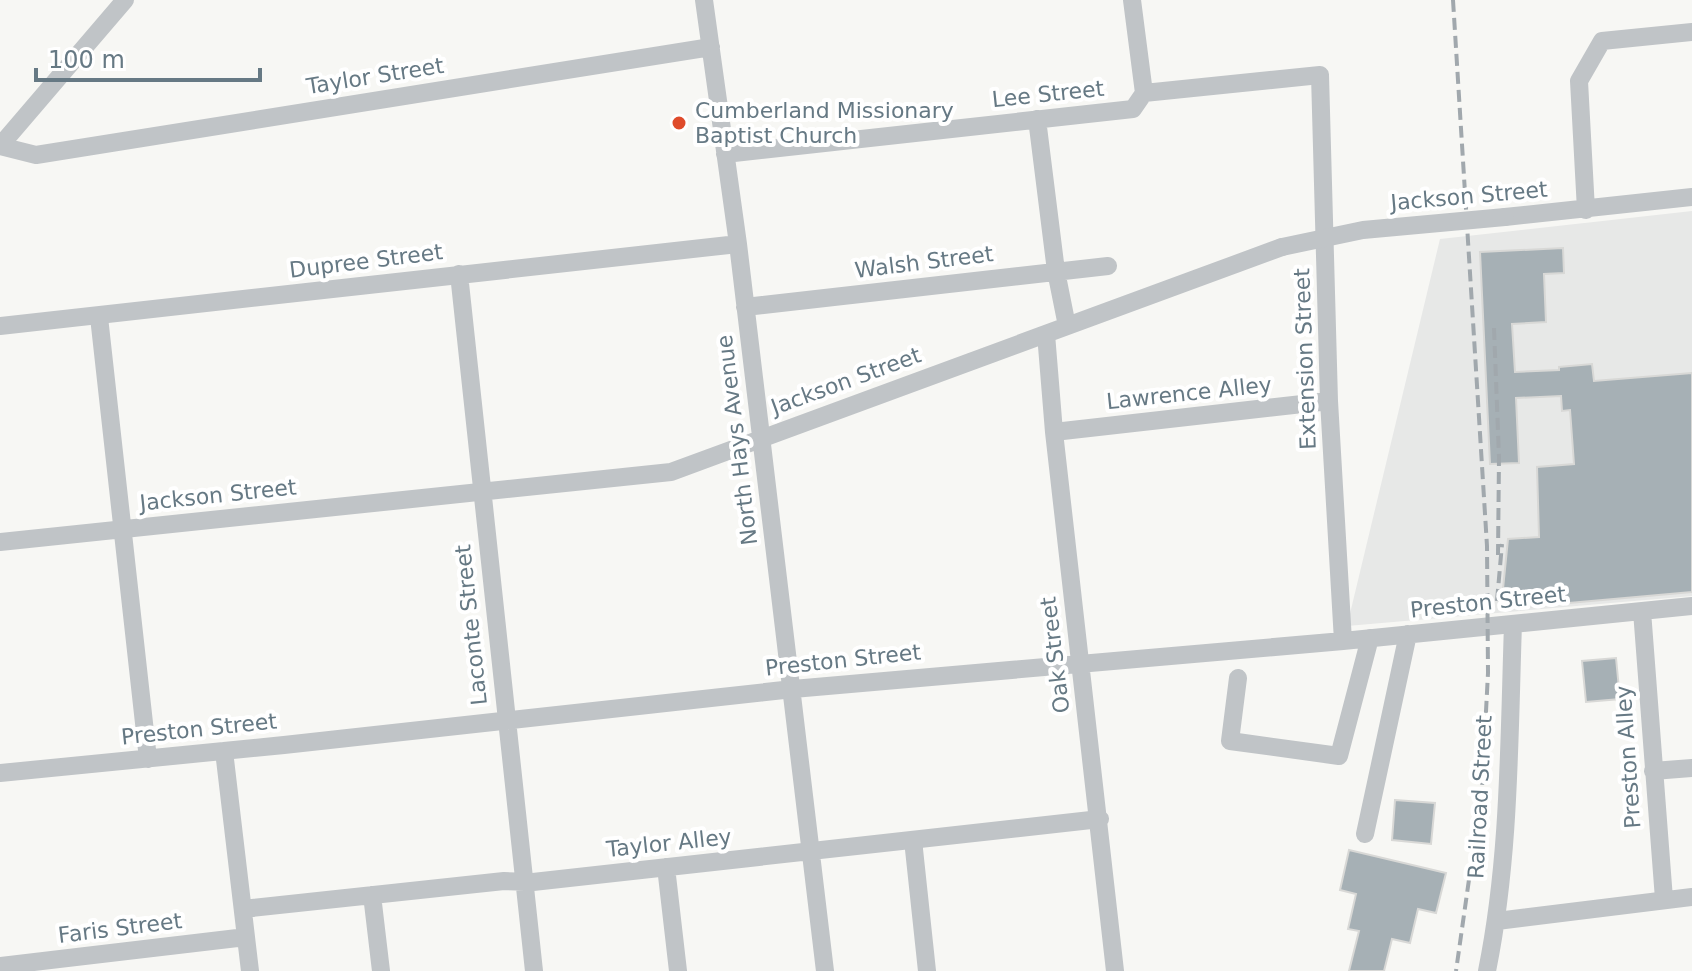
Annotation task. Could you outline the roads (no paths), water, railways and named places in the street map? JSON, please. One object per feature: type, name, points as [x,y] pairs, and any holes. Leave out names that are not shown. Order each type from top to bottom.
[{"type":"street","points":[[0,146],[125,0]]},
{"type":"street","name":"North Hays Avenue","points":[[704,0],[738,244],[825,971]]},
{"type":"street","points":[[1132,0],[1144,93]]},
{"type":"street","points":[[1586,210],[1579,81],[1602,41],[1692,32]]},
{"type":"street","name":"Taylor Street","points":[[0,146],[36,155],[711,47]]},
{"type":"street","name":"Lee Street","points":[[725,154],[1133,109],[1144,93],[1320,75]]},
{"type":"street","name":"Extension Street","points":[[1320,75],[1329,401],[1343,641]]},
{"type":"street","points":[[1037,119],[1056,271],[1067,326]]},
{"type":"street","name":"Jackson Street","points":[[0,542],[671,472],[1282,247],[1363,230],[1692,197]]},
{"type":"street","name":"Dupree Street","points":[[0,326],[738,244]]},
{"type":"street","name":"Walsh Street","points":[[745,307],[1108,266]]},
{"type":"street","name":"Laconte Street","points":[[459,274],[534,971]]},
{"type":"street","points":[[99,317],[148,759]]},
{"type":"street","name":"Oak Street","points":[[1046,334],[1054,432],[1115,971]]},
{"type":"street","name":"Lawrence Alley","points":[[1054,432],[1329,401]]},
{"type":"street","name":"Preston Street","points":[[0,773],[793,689],[1343,641],[1692,606]]},
{"type":"street","name":"Preston Alley","points":[[1642,611],[1664,899]]},
{"type":"street","name":"Railroad Street","points":[[1487,971],[1497,921],[1508,767],[1513,624]]},
{"type":"street","points":[[1365,834],[1408,634]]},
{"type":"street","points":[[1238,678],[1230,741],[1339,756],[1370,638]]},
{"type":"street","points":[[224,751],[250,971]]},
{"type":"street","points":[[1653,771],[1692,768]]},
{"type":"street","name":"Taylor Alley","points":[[243,909],[810,852],[1100,819]]},
{"type":"street","points":[[913,840],[927,971]]},
{"type":"street","points":[[666,867],[678,971]]},
{"type":"street","points":[[372,895],[381,971]]},
{"type":"street","points":[[1497,921],[1692,897]]},
{"type":"street","name":"Faris Street","points":[[0,966],[246,937]]},
{"type":"railway","points":[[1453,0],[1487,546],[1488,673],[1482,788],[1456,971]]},
{"type":"railway","points":[[1494,328],[1499,457],[1498,555]]},
{"type":"railway","points":[[1497,601],[1502,544]]},
{"type":"place","name":"Cumberland Missionary Baptist Church","points":[[679,123]]}]
